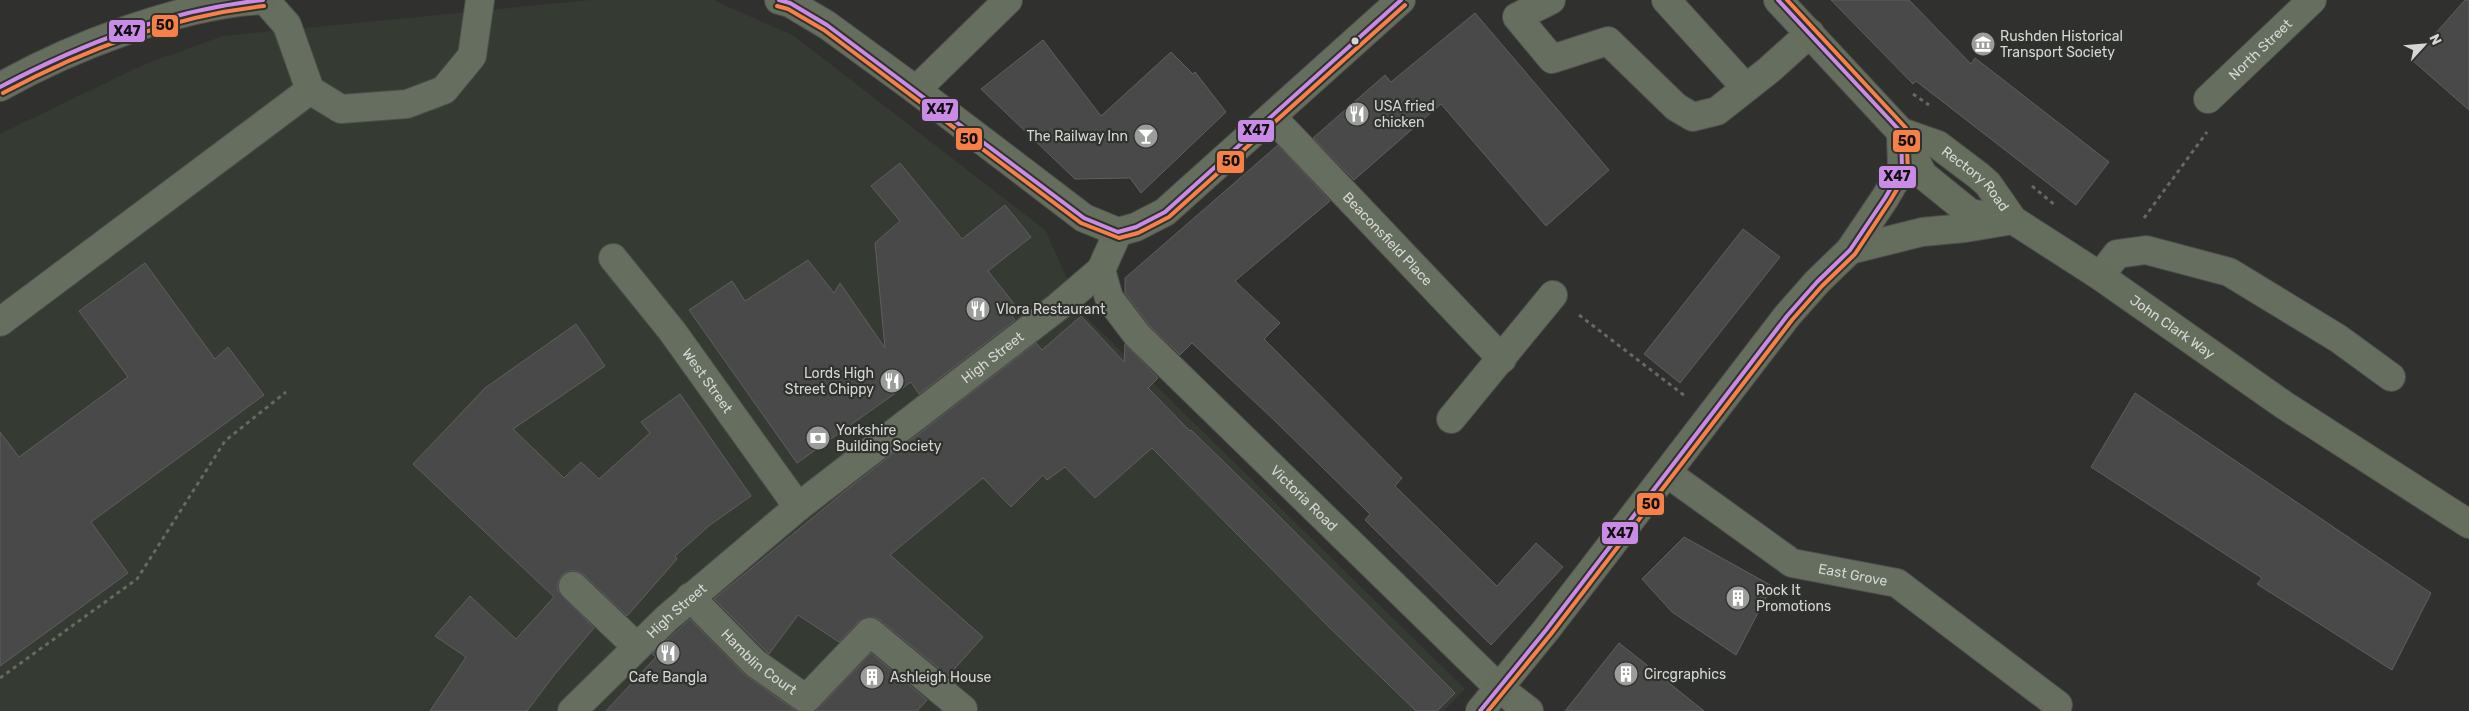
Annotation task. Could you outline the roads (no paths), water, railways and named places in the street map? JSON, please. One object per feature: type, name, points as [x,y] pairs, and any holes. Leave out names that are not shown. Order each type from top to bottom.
[{"type":"main road","points":[[0,87],[25,73],[71,52],[201,3],[264,0]]},
{"type":"main road","points":[[779,0],[790,3],[827,25],[916,90],[1063,204],[1084,218],[1118,232],[1136,227],[1164,212],[1401,0]]},
{"type":"main road","name":"Rectory Road","points":[[1778,0],[1901,132],[1938,146],[1979,176],[1988,184],[2013,220]]},
{"type":"main road","points":[[1480,711],[1546,630],[1667,473],[1709,415],[1787,316],[1817,282],[1850,250],[1902,169],[1901,132]]},
{"type":"main road","points":[[1850,250],[1922,232],[1966,228],[2013,220]]},
{"type":"main road","name":"John Clark Way","points":[[2013,220],[2100,276],[2284,405],[2469,524]]},
{"type":"street","points":[[264,0],[288,25],[310,90],[341,109],[407,104],[444,90],[472,56],[480,0]]},
{"type":"street","points":[[916,90],[1008,0]]},
{"type":"street","points":[[1551,0],[1517,17],[1552,59],[1608,41],[1676,107],[1692,117],[1717,111],[1810,33]]},
{"type":"street","points":[[1666,0],[1746,88]]},
{"type":"street","name":"North Street","points":[[2208,98],[2312,0]]},
{"type":"street","points":[[0,322],[310,90]]},
{"type":"street","name":"Beaconsfield Place","points":[[1272,117],[1502,359]]},
{"type":"street","name":"High Street","points":[[572,711],[636,646],[690,597],[798,507],[1059,306],[1101,270],[1118,232]]},
{"type":"street","points":[[2100,276],[2117,254],[2146,250],[2229,272],[2339,339],[2390,377]]},
{"type":"street","name":"West Street","points":[[612,258],[672,330],[798,507]]},
{"type":"street","name":"Victoria Road","points":[[1101,270],[1109,298],[1137,335],[1499,688],[1528,711]]},
{"type":"street","points":[[1451,418],[1502,359],[1553,295]]},
{"type":"street","name":"East Grove","points":[[1667,473],[1792,563],[1897,583],[2058,705]]},
{"type":"street","points":[[573,586],[636,646]]},
{"type":"street","name":"Hamblin Court","points":[[690,597],[755,663],[806,699],[870,632],[963,710]]},
{"type":"place","name":"Rushden Historical Transport Society","points":[[1983,44]]},
{"type":"place","name":"USA fried chicken","points":[[1357,114]]},
{"type":"place","name":"The Railway Inn","points":[[1146,136]]},
{"type":"place","name":"Vlora Restaurant","points":[[978,309]]},
{"type":"place","name":"Lords High Street Chippy","points":[[892,381]]},
{"type":"place","name":"Yorkshire Building Society","points":[[818,438]]},
{"type":"place","name":"Rock It Promotions","points":[[1738,598]]},
{"type":"place","name":"Cafe Bangla","points":[[668,653]]},
{"type":"place","name":"Circgraphics","points":[[1626,674]]},
{"type":"place","name":"Ashleigh House","points":[[872,677]]}]
